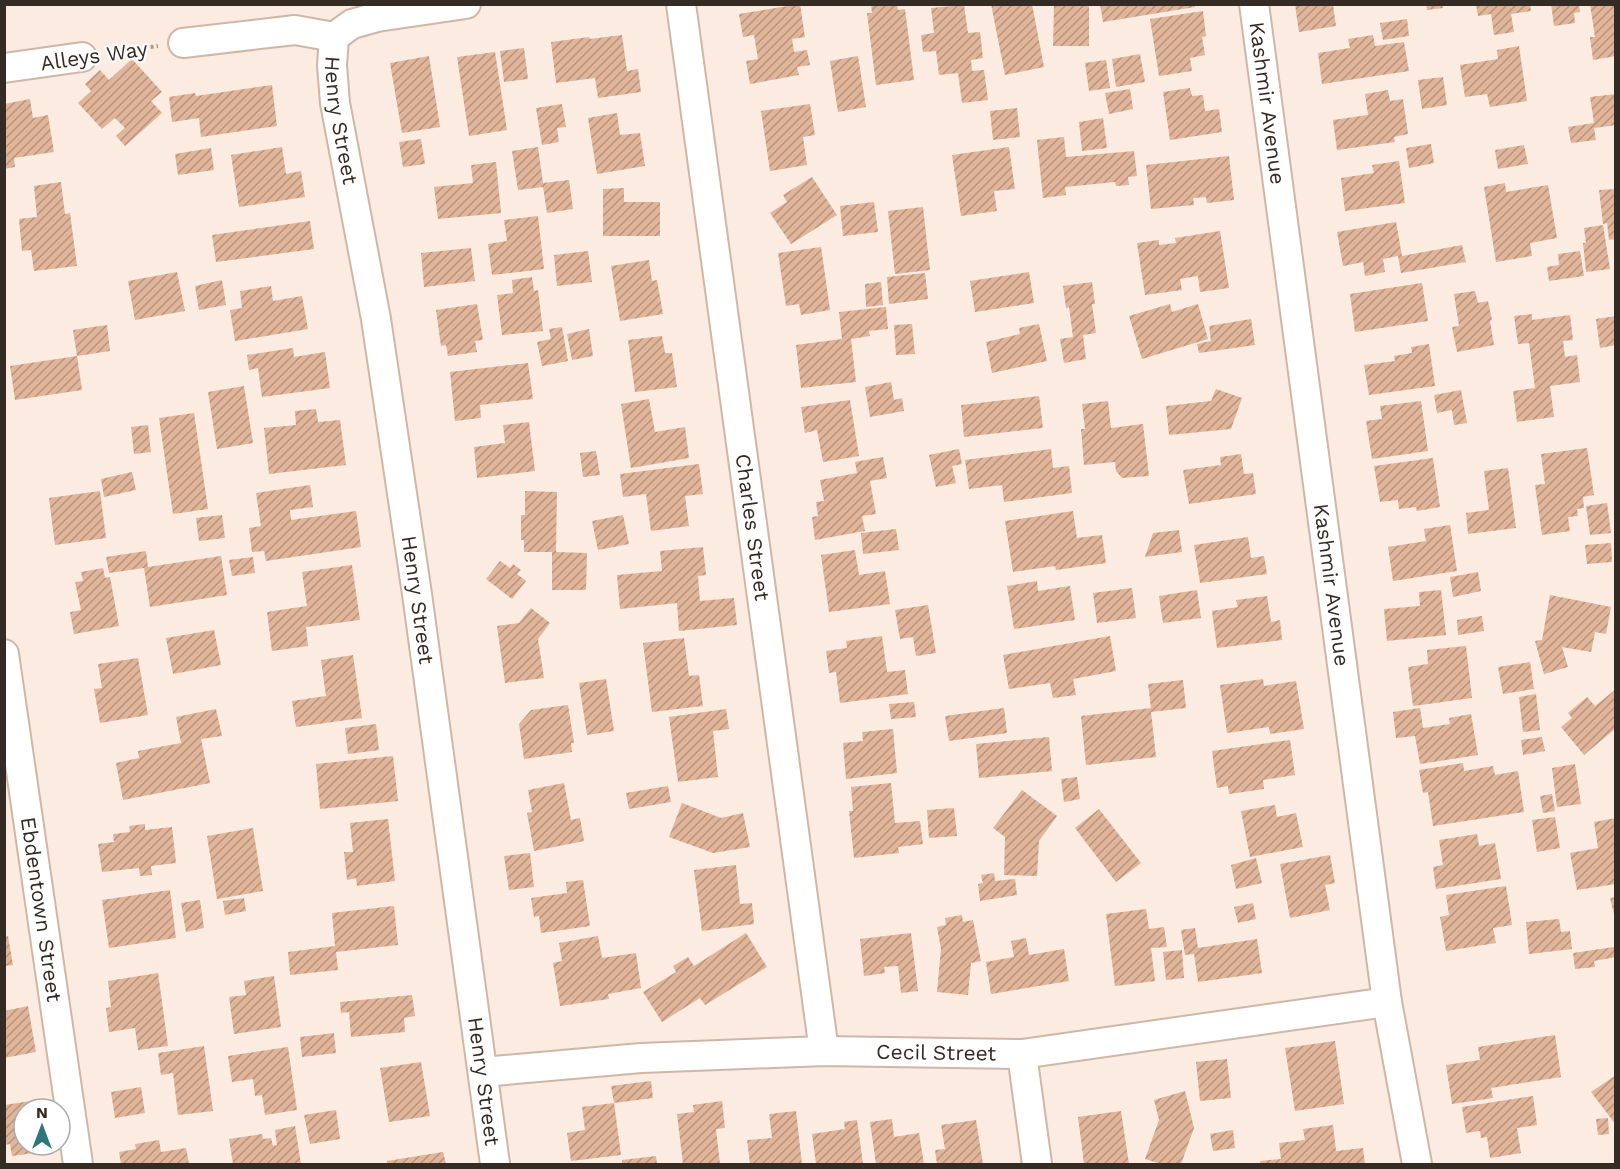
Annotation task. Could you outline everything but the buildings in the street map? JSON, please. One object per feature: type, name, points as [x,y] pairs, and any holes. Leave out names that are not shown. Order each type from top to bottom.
[{"type":"street","points":[[183,43],[295,30],[334,37],[352,24],[377,17],[466,4]]},
{"type":"street","name":"Charles Street","points":[[681,4],[824,1051]]},
{"type":"street","name":"Kashmir Avenue","points":[[1254,4],[1387,1002],[1417,1164]]},
{"type":"street","name":"Henry Street","points":[[334,37],[332,65],[335,103],[376,319],[417,594],[495,1164]]},
{"type":"street","name":"Alleys Way","points":[[4,68],[82,57]]},
{"type":"street","name":"Ebdentown Street","points":[[4,654],[78,1164]]},
{"type":"street","name":"Cecil Street","points":[[483,1072],[641,1058],[824,1051],[1022,1054],[1387,1002]]},
{"type":"street","points":[[1022,1054],[1037,1164]]},
{"type":"path","name":"Alleys Way","points":[[82,57],[183,43]]}]
